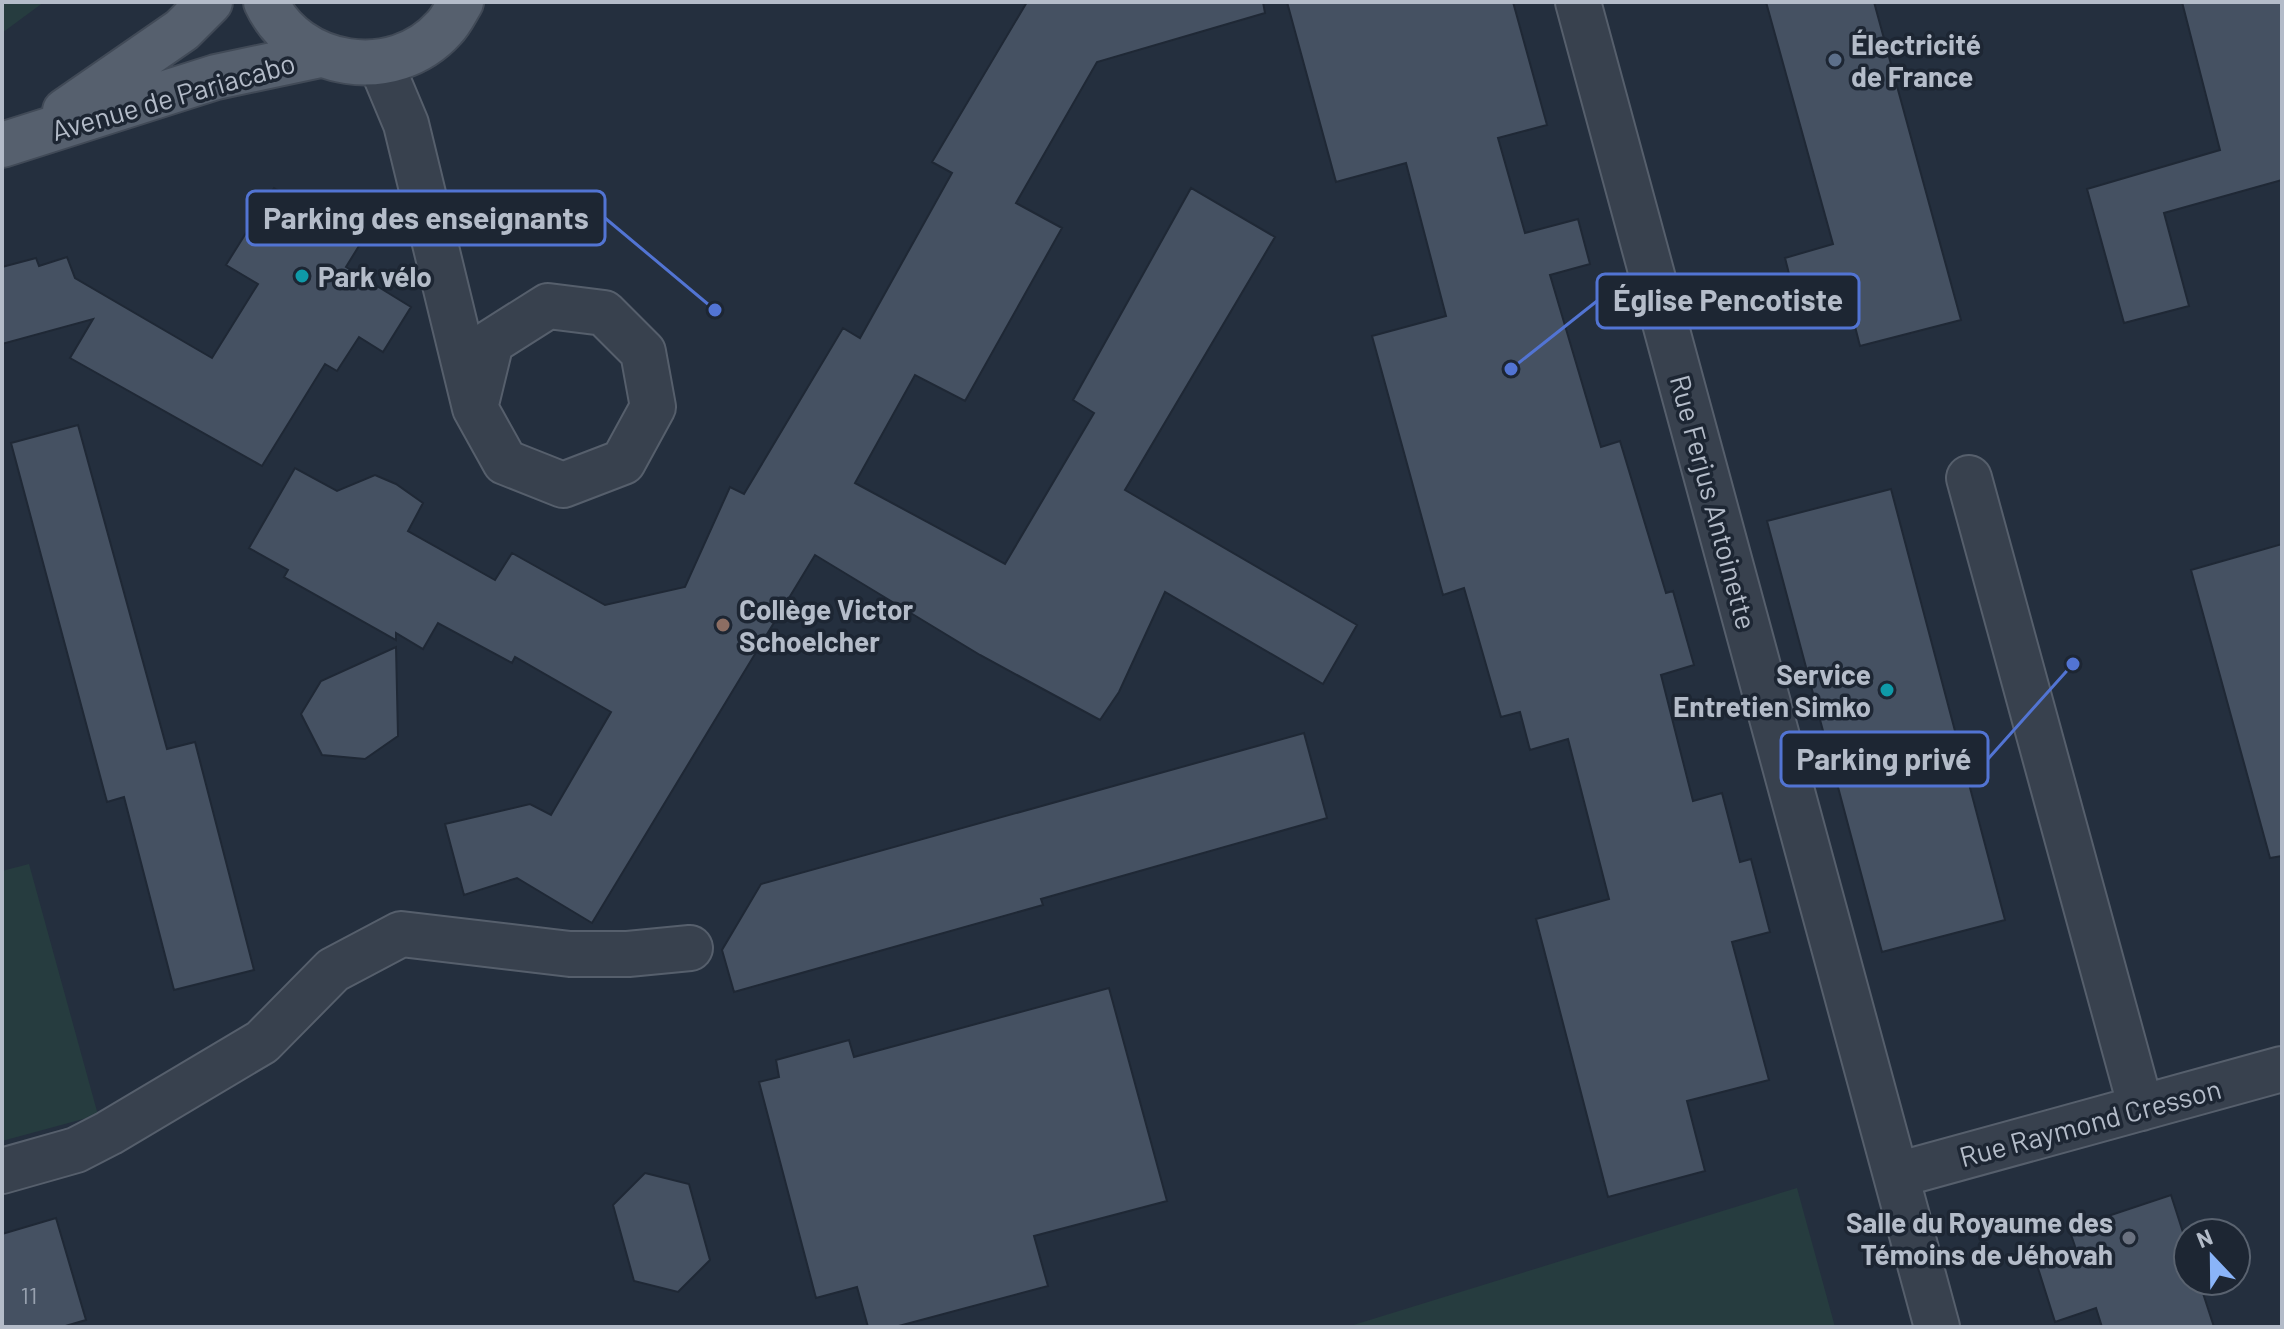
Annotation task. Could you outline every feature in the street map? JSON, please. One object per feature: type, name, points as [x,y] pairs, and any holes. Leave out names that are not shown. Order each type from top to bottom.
[{"type":"main road","name":"Avenue de Pariacabo","points":[[15,141],[182,30],[210,2]]},
{"type":"main road","points":[[266,2],[272,15],[293,38],[320,55],[349,63],[398,56],[444,29],[461,2]]},
{"type":"main road","name":"Avenue de Pariacabo","points":[[15,141],[216,77],[320,55]]},
{"type":"street","name":"Rue Ferjus Antoinette","points":[[1578,2],[1937,1327]]},
{"type":"street","points":[[398,56],[406,124],[475,408],[505,462],[563,485],[623,462],[653,407],[643,352],[604,313],[548,306],[491,342],[475,408]]},
{"type":"street","points":[[1969,478],[2141,1108]]},
{"type":"street","points":[[2,1171],[76,1150],[122,1126],[262,1042],[333,970],[401,934],[570,954],[628,954],[690,948]]},
{"type":"street","name":"Rue Raymond Cresson","points":[[1897,1175],[2282,1069]]},
{"type":"green space","points":[[2,2],[44,2],[2,33]]},
{"type":"green space","points":[[29,864],[98,1115],[2,1141],[2,871]]},
{"type":"green space","points":[[1797,1188],[1835,1327],[1347,1327]]},
{"type":"building","points":[[1027,2],[1263,2],[1265,13],[1097,62],[1016,203],[1062,228],[965,401],[915,375],[855,483],[1005,564],[1094,413],[1073,400],[1191,188],[1275,237],[1125,490],[1357,625],[1323,684],[1165,592],[1119,692],[1100,720],[980,655],[815,555],[592,923],[517,878],[464,895],[445,824],[530,804],[551,815],[611,712],[515,657],[512,663],[438,623],[423,649],[396,633],[396,640],[284,577],[288,570],[249,548],[295,468],[337,491],[375,475],[396,484],[423,503],[408,531],[495,580],[512,553],[605,605],[685,587],[730,487],[744,494],[843,328],[860,338],[952,173],[932,162]]},
{"type":"building","points":[[1287,2],[1513,2],[1547,125],[1498,138],[1525,233],[1578,219],[1590,264],[1550,275],[1601,447],[1620,441],[1666,593],[1673,591],[1694,665],[1661,675],[1693,801],[1722,793],[1740,862],[1751,859],[1770,932],[1732,942],[1769,1080],[1687,1101],[1705,1171],[1608,1197],[1536,919],[1609,899],[1568,739],[1530,750],[1520,712],[1501,717],[1464,588],[1443,595],[1372,336],[1446,316],[1406,163],[1336,182]]},
{"type":"building","points":[[1766,2],[1874,2],[1961,320],[1860,346],[1850,307],[1801,321],[1785,258],[1833,244]]},
{"type":"building","points":[[2182,2],[2282,2],[2282,180],[2164,213],[2189,306],[2124,323],[2087,189],[2220,150]]},
{"type":"building","points":[[274,188],[362,241],[346,267],[411,307],[383,352],[359,337],[337,371],[325,364],[262,466],[70,358],[93,319],[2,344],[2,267],[36,258],[39,266],[67,257],[75,278],[212,358],[258,284],[226,265]]},
{"type":"building","points":[[78,425],[167,749],[195,742],[254,970],[174,990],[124,797],[107,802],[11,443]]},
{"type":"building","name":"Service Entretien Simko","points":[[1891,489],[2005,920],[1882,952],[1767,521]]},
{"type":"building","points":[[2282,544],[2282,856],[2270,858],[2191,570]]},
{"type":"building","points":[[396,647],[398,736],[365,759],[322,755],[301,714],[321,681]]},
{"type":"building","points":[[1304,733],[1327,818],[1041,899],[1043,905],[734,992],[722,950],[761,884]]},
{"type":"building","points":[[1109,988],[1167,1201],[1034,1236],[1048,1286],[895,1327],[868,1327],[857,1287],[816,1298],[759,1082],[779,1077],[776,1060],[849,1040],[854,1057]]},
{"type":"building","points":[[645,1173],[689,1184],[710,1260],[678,1292],[634,1281],[613,1205]]},
{"type":"building","points":[[2171,1195],[2178,1217],[2172,1217],[2172,1297],[2204,1297],[2214,1327],[2102,1327],[2096,1308],[2055,1322],[2037,1265],[2077,1252],[2069,1229]]},
{"type":"building","points":[[56,1218],[86,1320],[62,1327],[2,1327],[2,1234]]},
{"type":"place","name":"Électricité de France","points":[[1835,60]]},
{"type":"place","name":"Park vélo","points":[[302,276]]},
{"type":"place","name":"Parking des enseignants","points":[[715,310]]},
{"type":"place","name":"Église Pencotiste","points":[[1511,369]]},
{"type":"place","name":"Collège Victor Schoelcher","points":[[723,625]]},
{"type":"place","name":"Parking privé","points":[[2073,664]]},
{"type":"place","name":"Service Entretien Simko","points":[[1887,690]]},
{"type":"place","name":"Salle du Royaume des Témoins de Jéhovah","points":[[2129,1238]]}]
